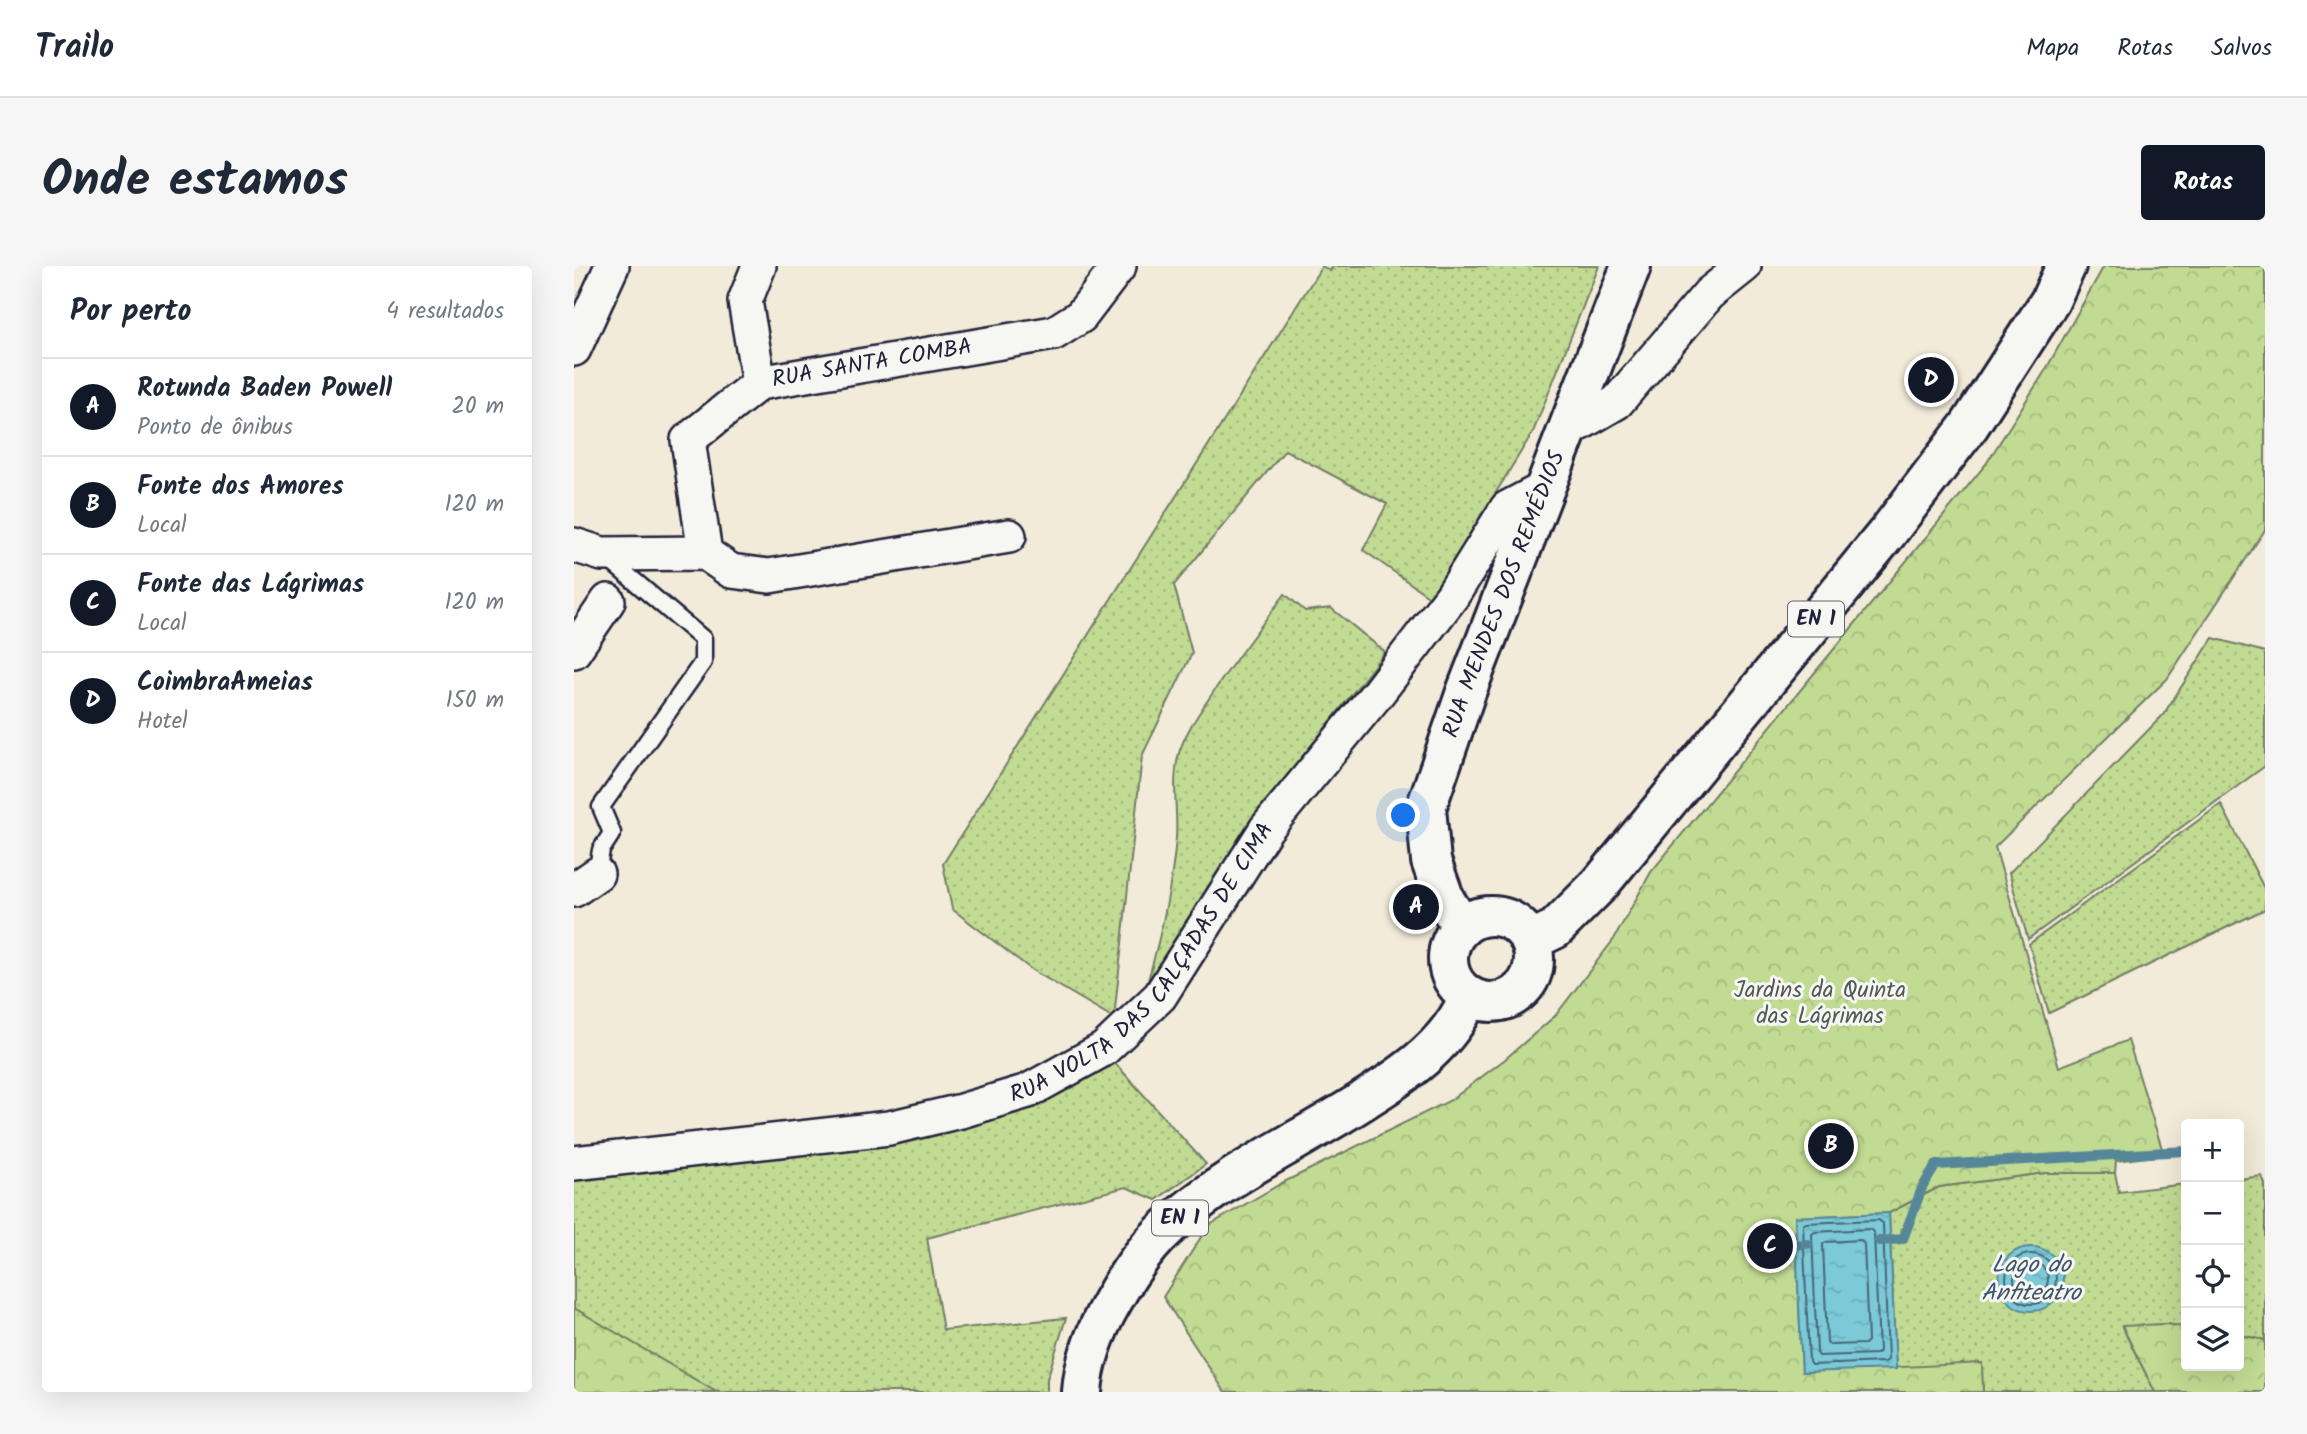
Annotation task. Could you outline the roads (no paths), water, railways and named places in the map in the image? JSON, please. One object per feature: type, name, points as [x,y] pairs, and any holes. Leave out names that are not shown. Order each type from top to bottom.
[{"type":"main road","name":"RUA MENDES DOS REMÉDIOS","points":[[1462,927],[1445,900],[1431,861],[1426,808],[1466,692],[1631,266]]},
{"type":"main road","name":"EN 1","points":[[1530,942],[1555,929],[1600,884],[1888,532],[1969,426],[2050,301],[2066,266]]},
{"type":"main road","points":[[1502,917],[1515,923],[1526,933],[1530,942],[1534,962],[1532,974],[1518,993],[1496,1002],[1483,1002],[1469,997],[1454,982],[1447,959],[1454,936],[1475,919],[1502,917]]},
{"type":"main road","name":"EN 1","points":[[1082,1392],[1083,1377],[1098,1326],[1127,1275],[1168,1226],[1225,1183],[1407,1072],[1437,1047],[1452,1028],[1469,997]]},
{"type":"street","points":[[574,349],[612,266]]},
{"type":"street","points":[[759,266],[745,301],[759,383]]},
{"type":"street","name":"RUA SANTA COMBA","points":[[705,553],[688,440],[759,383],[1054,333],[1081,316],[1119,266]]},
{"type":"street","points":[[1569,430],[1617,402],[1709,294],[1744,266]]},
{"type":"street","name":"RUA VOLTA DAS CALÇADAS DE CIMA","points":[[574,1164],[889,1128],[1028,1091],[1104,1049],[1160,996],[1266,829],[1377,694],[1452,596],[1507,508],[1547,487]]},
{"type":"street","points":[[588,550],[705,553],[731,571],[769,576],[1009,536]]},
{"type":"street","points":[[574,651],[608,601]]},
{"type":"lane","points":[[586,882],[612,832],[601,807],[704,662],[703,639],[588,550]]},
{"type":"water","points":[[1889,1213],[1896,1369],[1802,1372],[1795,1217]]},
{"type":"water","name":"Lago do Anfiteatro","points":[[2025,1247],[2037,1247],[2054,1256],[2061,1267],[2061,1291],[2054,1302],[2037,1311],[2025,1311],[2013,1306],[2004,1297],[1999,1285],[1999,1273],[2004,1261],[2013,1252]]},
{"type":"waterway","points":[[1879,1241],[1903,1239],[1922,1188],[1936,1165],[2181,1151]]},
{"type":"waterway","points":[[1770,1246],[1808,1244]]},
{"type":"place","name":"CoimbraAmeias","points":[[1931,380]]},
{"type":"place","name":"Rotunda Baden Powell","points":[[1416,907]]},
{"type":"place","name":"Fonte dos Amores","points":[[1831,1146]]},
{"type":"place","name":"Fonte das Lágrimas","points":[[1770,1246]]},
{"type":"park label","name":"Jardins da Quinta das Lágrimas","points":[[1820,1004]]}]
